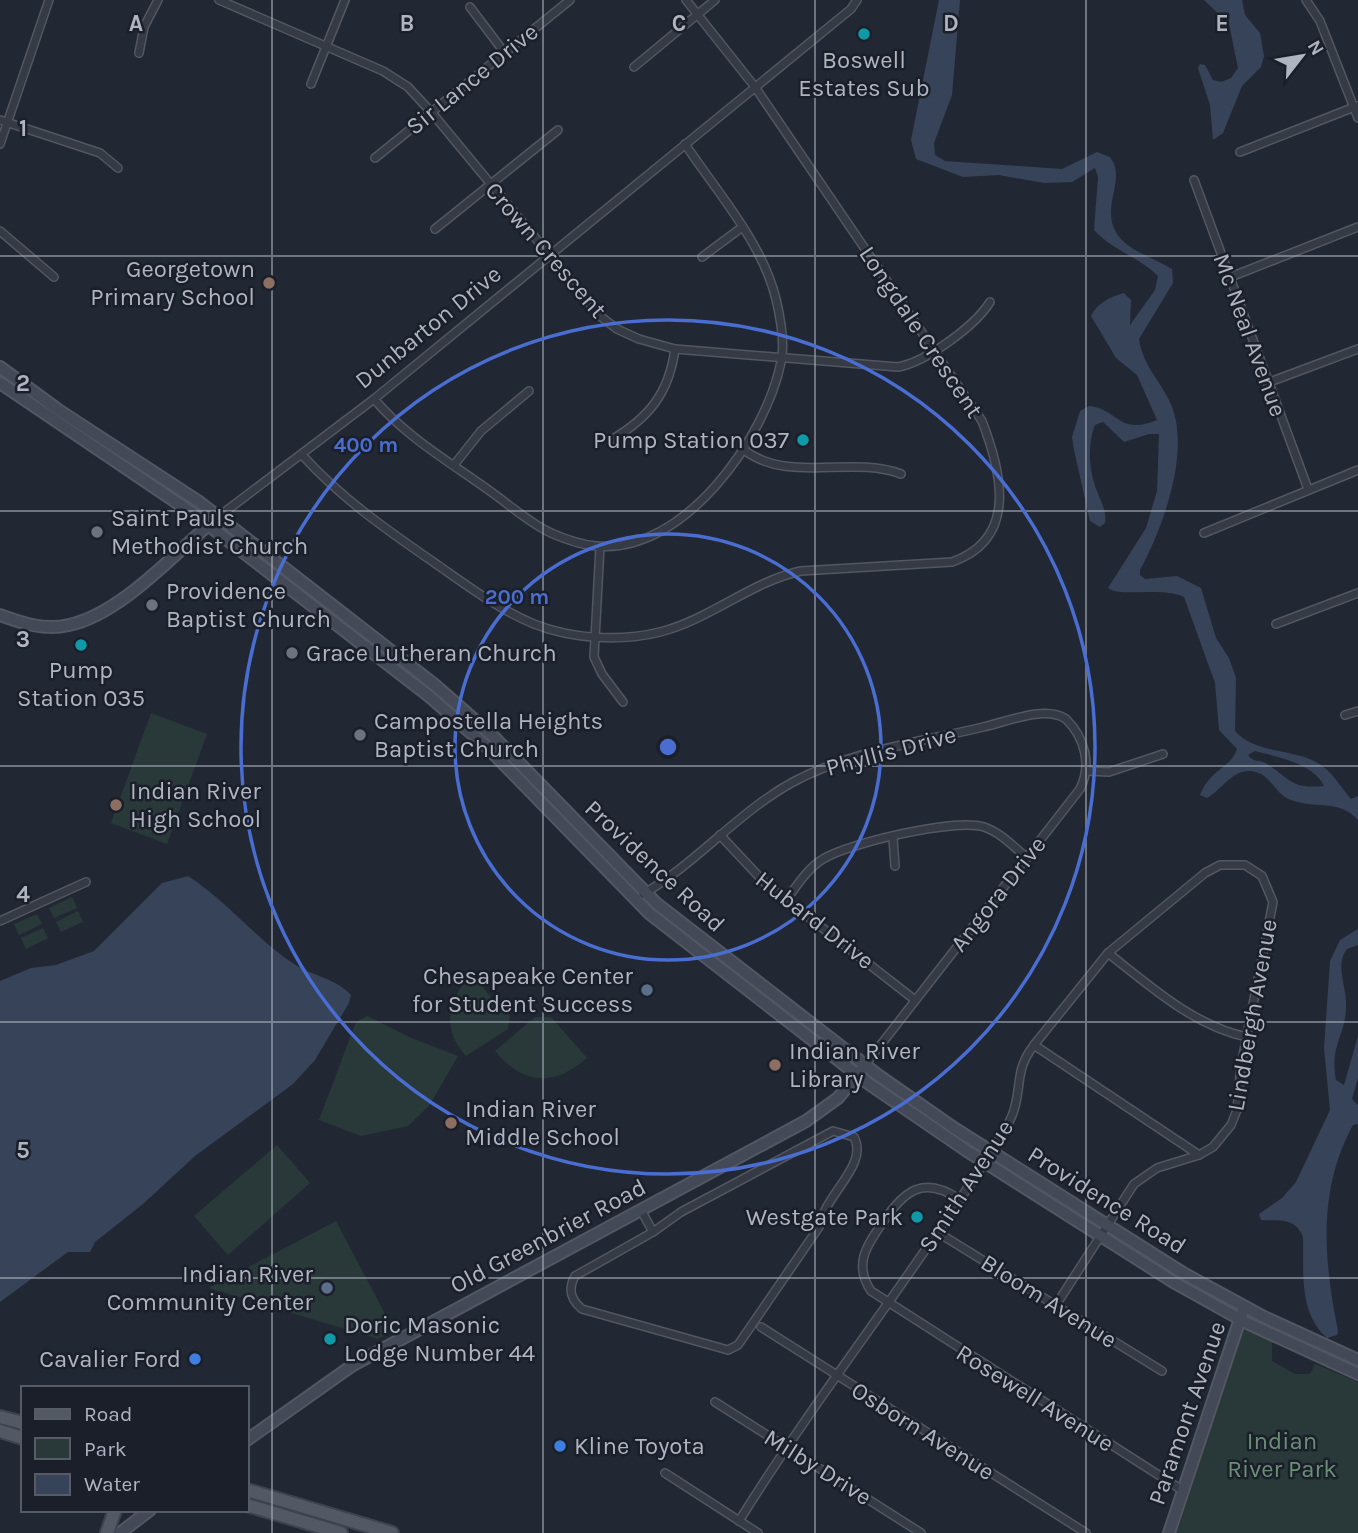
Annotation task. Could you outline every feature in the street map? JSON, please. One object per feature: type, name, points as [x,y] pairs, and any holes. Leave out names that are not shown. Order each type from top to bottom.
[{"type":"main road","name":"Providence Road","points":[[0,367],[218,517],[475,719],[645,892],[696,936],[865,1065],[991,1152],[1108,1226],[1245,1307],[1358,1360]]},
{"type":"main road","name":"Providence Road","points":[[0,383],[208,525],[469,731],[633,898],[690,948],[858,1075],[984,1162],[1240,1320],[1358,1374]]},
{"type":"main road","name":"Dunbarton Drive","points":[[0,615],[26,624],[53,627],[68,625],[100,613],[218,517]]},
{"type":"main road","name":"Old Greenbrier Road","points":[[248,1439],[353,1366],[828,1108],[865,1065]]},
{"type":"main road","name":"Paramont Avenue","points":[[1169,1533],[1245,1307]]},
{"type":"main road","points":[[0,1417],[21,1422]]},
{"type":"main road","points":[[0,1431],[21,1437]]},
{"type":"main road","points":[[248,1490],[392,1533]]},
{"type":"main road","points":[[248,1506],[341,1533]]},
{"type":"main road","points":[[107,1533],[114,1512]]},
{"type":"main road","points":[[120,1533],[147,1512]]},
{"type":"street","points":[[0,144],[4,121],[49,0]]},
{"type":"street","points":[[139,53],[144,27],[158,0]]},
{"type":"street","name":"Crown Crescent","points":[[219,0],[395,77],[432,113],[585,302],[617,329],[675,349],[887,368],[908,365],[935,349],[973,323],[990,302]]},
{"type":"street","points":[[311,83],[345,0]]},
{"type":"street","name":"Sir Lance Drive","points":[[375,158],[570,0]]},
{"type":"street","name":"Longdale Crescent","points":[[303,456],[327,482],[367,517],[506,611],[560,632],[595,637],[657,632],[687,624],[779,576],[801,572],[952,562],[980,548],[993,531],[998,513],[994,459],[982,421],[755,87],[686,0]]},
{"type":"street","points":[[634,67],[715,0]]},
{"type":"street","name":"Dunbarton Drive","points":[[218,517],[303,456],[374,399],[858,0]]},
{"type":"street","points":[[1306,0],[1320,21],[1356,106],[1358,118]]},
{"type":"street","points":[[470,7],[504,52]]},
{"type":"street","points":[[1240,152],[1356,106]]},
{"type":"street","points":[[4,121],[100,153],[117,168]]},
{"type":"street","points":[[435,229],[558,130]]},
{"type":"street","points":[[374,399],[403,429],[549,532],[600,547],[640,540],[662,531],[698,503],[744,450],[761,423],[782,358],[772,285],[741,228],[685,144]]},
{"type":"street","name":"Mc Neal Avenue","points":[[1194,180],[1308,489]]},
{"type":"street","points":[[1228,278],[1358,227]]},
{"type":"street","points":[[702,257],[741,228]]},
{"type":"street","points":[[0,231],[54,277]]},
{"type":"street","points":[[611,440],[646,418],[672,371],[675,349]]},
{"type":"street","points":[[1267,383],[1358,349]]},
{"type":"street","points":[[454,466],[481,431],[529,391]]},
{"type":"street","points":[[744,450],[767,465],[873,467],[901,474]]},
{"type":"street","points":[[1204,533],[1358,470]]},
{"type":"street","points":[[600,547],[594,657],[602,674],[623,702]]},
{"type":"street","points":[[1276,624],[1358,593]]},
{"type":"street","points":[[1345,715],[1358,710]]},
{"type":"street","name":"Phyllis Drive","points":[[633,898],[645,892],[793,782],[856,756],[1038,715],[1062,716],[1071,723],[1081,742],[1087,771]]},
{"type":"street","points":[[1087,771],[1109,772],[1163,754]]},
{"type":"street","name":"Angora Drive","points":[[865,1065],[1075,797],[1087,771]]},
{"type":"street","points":[[787,899],[820,861],[851,846],[941,826],[974,825],[995,832],[1027,859]]},
{"type":"street","name":"Hubard Drive","points":[[720,835],[752,871],[915,1000]]},
{"type":"street","points":[[894,838],[895,866]]},
{"type":"street","name":"Smith Avenue","points":[[739,1521],[785,1446],[888,1304],[991,1152],[1014,1110],[1022,1061],[1034,1045],[1108,953],[1205,873],[1220,865],[1245,865]]},
{"type":"street","name":"Lindbergh Avenue","points":[[1056,1305],[1134,1184],[1146,1174],[1199,1155],[1213,1147],[1231,1125],[1237,1110],[1247,1037],[1273,902],[1262,876],[1245,865]]},
{"type":"street","points":[[0,921],[86,882]]},
{"type":"street","points":[[1108,953],[1156,991],[1200,1019],[1215,1028],[1247,1037]]},
{"type":"street","points":[[1034,1045],[1199,1155]]},
{"type":"street","points":[[833,1131],[854,1137],[859,1147],[856,1160],[821,1212],[818,1227],[738,1345],[728,1350],[582,1309],[574,1302],[571,1284],[575,1276],[653,1232],[681,1212],[833,1131]]},
{"type":"street","name":"Rosewell Avenue","points":[[959,1199],[933,1188],[908,1192],[896,1203],[863,1255],[862,1274],[871,1291],[1182,1490]]},
{"type":"street","points":[[641,1209],[653,1232]]},
{"type":"street","name":"Bloom Avenue","points":[[937,1232],[1162,1371]]},
{"type":"street","name":"Osborn Avenue","points":[[761,1327],[1086,1533]]},
{"type":"street","name":"Milby Drive","points":[[715,1402],[917,1532]]},
{"type":"street","points":[[665,1473],[758,1533]]},
{"type":"green space","points":[[151,713],[207,734],[167,844],[111,823]]},
{"type":"green space","points":[[72,897],[77,908],[54,918],[49,908]]},
{"type":"green space","points":[[78,911],[83,922],[61,932],[56,922]]},
{"type":"green space","points":[[37,914],[42,924],[19,935],[14,924]]},
{"type":"green space","points":[[43,928],[48,938],[26,949],[21,938]]},
{"type":"green space","points":[[472,973],[496,1004],[510,1015],[508,1029],[466,1056],[453,1035],[450,1024],[453,1003]]},
{"type":"green space","points":[[367,1016],[409,1037],[458,1056],[429,1106],[408,1126],[361,1136],[319,1120],[356,1022]]},
{"type":"green space","points":[[535,1017],[551,1017],[587,1058],[563,1074],[551,1077],[539,1078],[517,1071],[495,1051]]},
{"type":"green space","points":[[277,1145],[310,1183],[228,1255],[194,1216]]},
{"type":"green space","points":[[336,1221],[394,1331],[378,1339],[209,1288]]},
{"type":"green space","name":"Indian River Park","points":[[1243,1329],[1272,1337],[1272,1361],[1295,1374],[1310,1374],[1315,1364],[1358,1382],[1358,1533],[1177,1533],[1218,1405],[1230,1354]]},
{"type":"water","points":[[939,0],[960,0],[952,95],[934,143],[935,155],[945,161],[1062,169],[1097,152],[1110,157],[1116,177],[1111,208],[1115,230],[1128,245],[1172,269],[1173,283],[1139,339],[1147,364],[1169,400],[1176,419],[1178,440],[1166,510],[1140,575],[1145,579],[1177,576],[1201,588],[1216,638],[1229,658],[1236,678],[1235,731],[1251,743],[1302,756],[1324,767],[1351,799],[1358,796],[1358,820],[1343,809],[1291,800],[1280,793],[1267,778],[1255,772],[1241,772],[1207,798],[1200,795],[1204,786],[1230,761],[1237,749],[1219,730],[1215,683],[1184,597],[1164,592],[1122,592],[1108,588],[1146,528],[1157,491],[1159,434],[1149,434],[1124,442],[1103,422],[1095,425],[1090,449],[1091,467],[1105,523],[1100,527],[1090,521],[1072,437],[1080,411],[1089,406],[1099,408],[1134,425],[1157,420],[1137,375],[1116,358],[1091,316],[1105,301],[1124,293],[1131,300],[1130,325],[1155,290],[1158,276],[1094,230],[1098,177],[1095,168],[1072,182],[1044,183],[999,175],[963,177],[916,159],[911,140]],"holes":[[[1255,751],[1283,758],[1303,767],[1319,778],[1324,786],[1298,785],[1267,764],[1252,759],[1248,755]]]},
{"type":"water","points":[[1204,0],[1242,0],[1245,15],[1260,33],[1264,56],[1261,67],[1242,86],[1223,133],[1213,140],[1210,105],[1198,68],[1200,64],[1205,65],[1213,80],[1221,82],[1231,78],[1238,68],[1229,24]]},
{"type":"water","points":[[188,876],[280,954],[345,990],[351,995],[349,1003],[315,1060],[293,1084],[195,1156],[143,1204],[95,1242],[90,1252],[68,1252],[0,1302],[0,981],[31,968],[56,965],[94,951],[162,883]]},
{"type":"water","points":[[1358,929],[1358,945],[1347,949],[1342,961],[1346,1014],[1336,1048],[1334,1068],[1336,1080],[1344,1085],[1358,1036],[1358,1078],[1352,1099],[1358,1105],[1358,1124],[1353,1125],[1341,1150],[1329,1201],[1327,1252],[1338,1331],[1337,1335],[1327,1338],[1318,1328],[1307,1304],[1303,1277],[1303,1237],[1300,1231],[1286,1221],[1261,1220],[1259,1214],[1282,1198],[1296,1182],[1330,1110],[1324,1048],[1330,961],[1340,940]]},
{"type":"place","name":"Boswell Estates Sub","points":[[864,34]]},
{"type":"place","name":"Georgetown Primary School","points":[[269,283]]},
{"type":"place","name":"Pump Station 037","points":[[803,440]]},
{"type":"place","name":"Saint Pauls Methodist Church","points":[[97,532]]},
{"type":"place","name":"Providence Baptist Church","points":[[152,605]]},
{"type":"place","name":"Pump Station 035","points":[[81,645]]},
{"type":"place","name":"Grace Lutheran Church","points":[[292,653]]},
{"type":"place","name":"Campostella Heights Baptist Church","points":[[360,735]]},
{"type":"place","name":"Indian River High School","points":[[116,805]]},
{"type":"place","name":"Chesapeake Center for Student Success","points":[[647,990]]},
{"type":"place","name":"Indian River Library","points":[[775,1065]]},
{"type":"place","name":"Indian River Middle School","points":[[451,1123]]},
{"type":"place","name":"Westgate Park","points":[[917,1217]]},
{"type":"place","name":"Indian River Community Center","points":[[327,1288]]},
{"type":"place","name":"Doric Masonic Lodge Number 44","points":[[330,1339]]},
{"type":"place","name":"Cavalier Ford","points":[[195,1359]]},
{"type":"place","name":"Kline Toyota","points":[[560,1446]]}]
